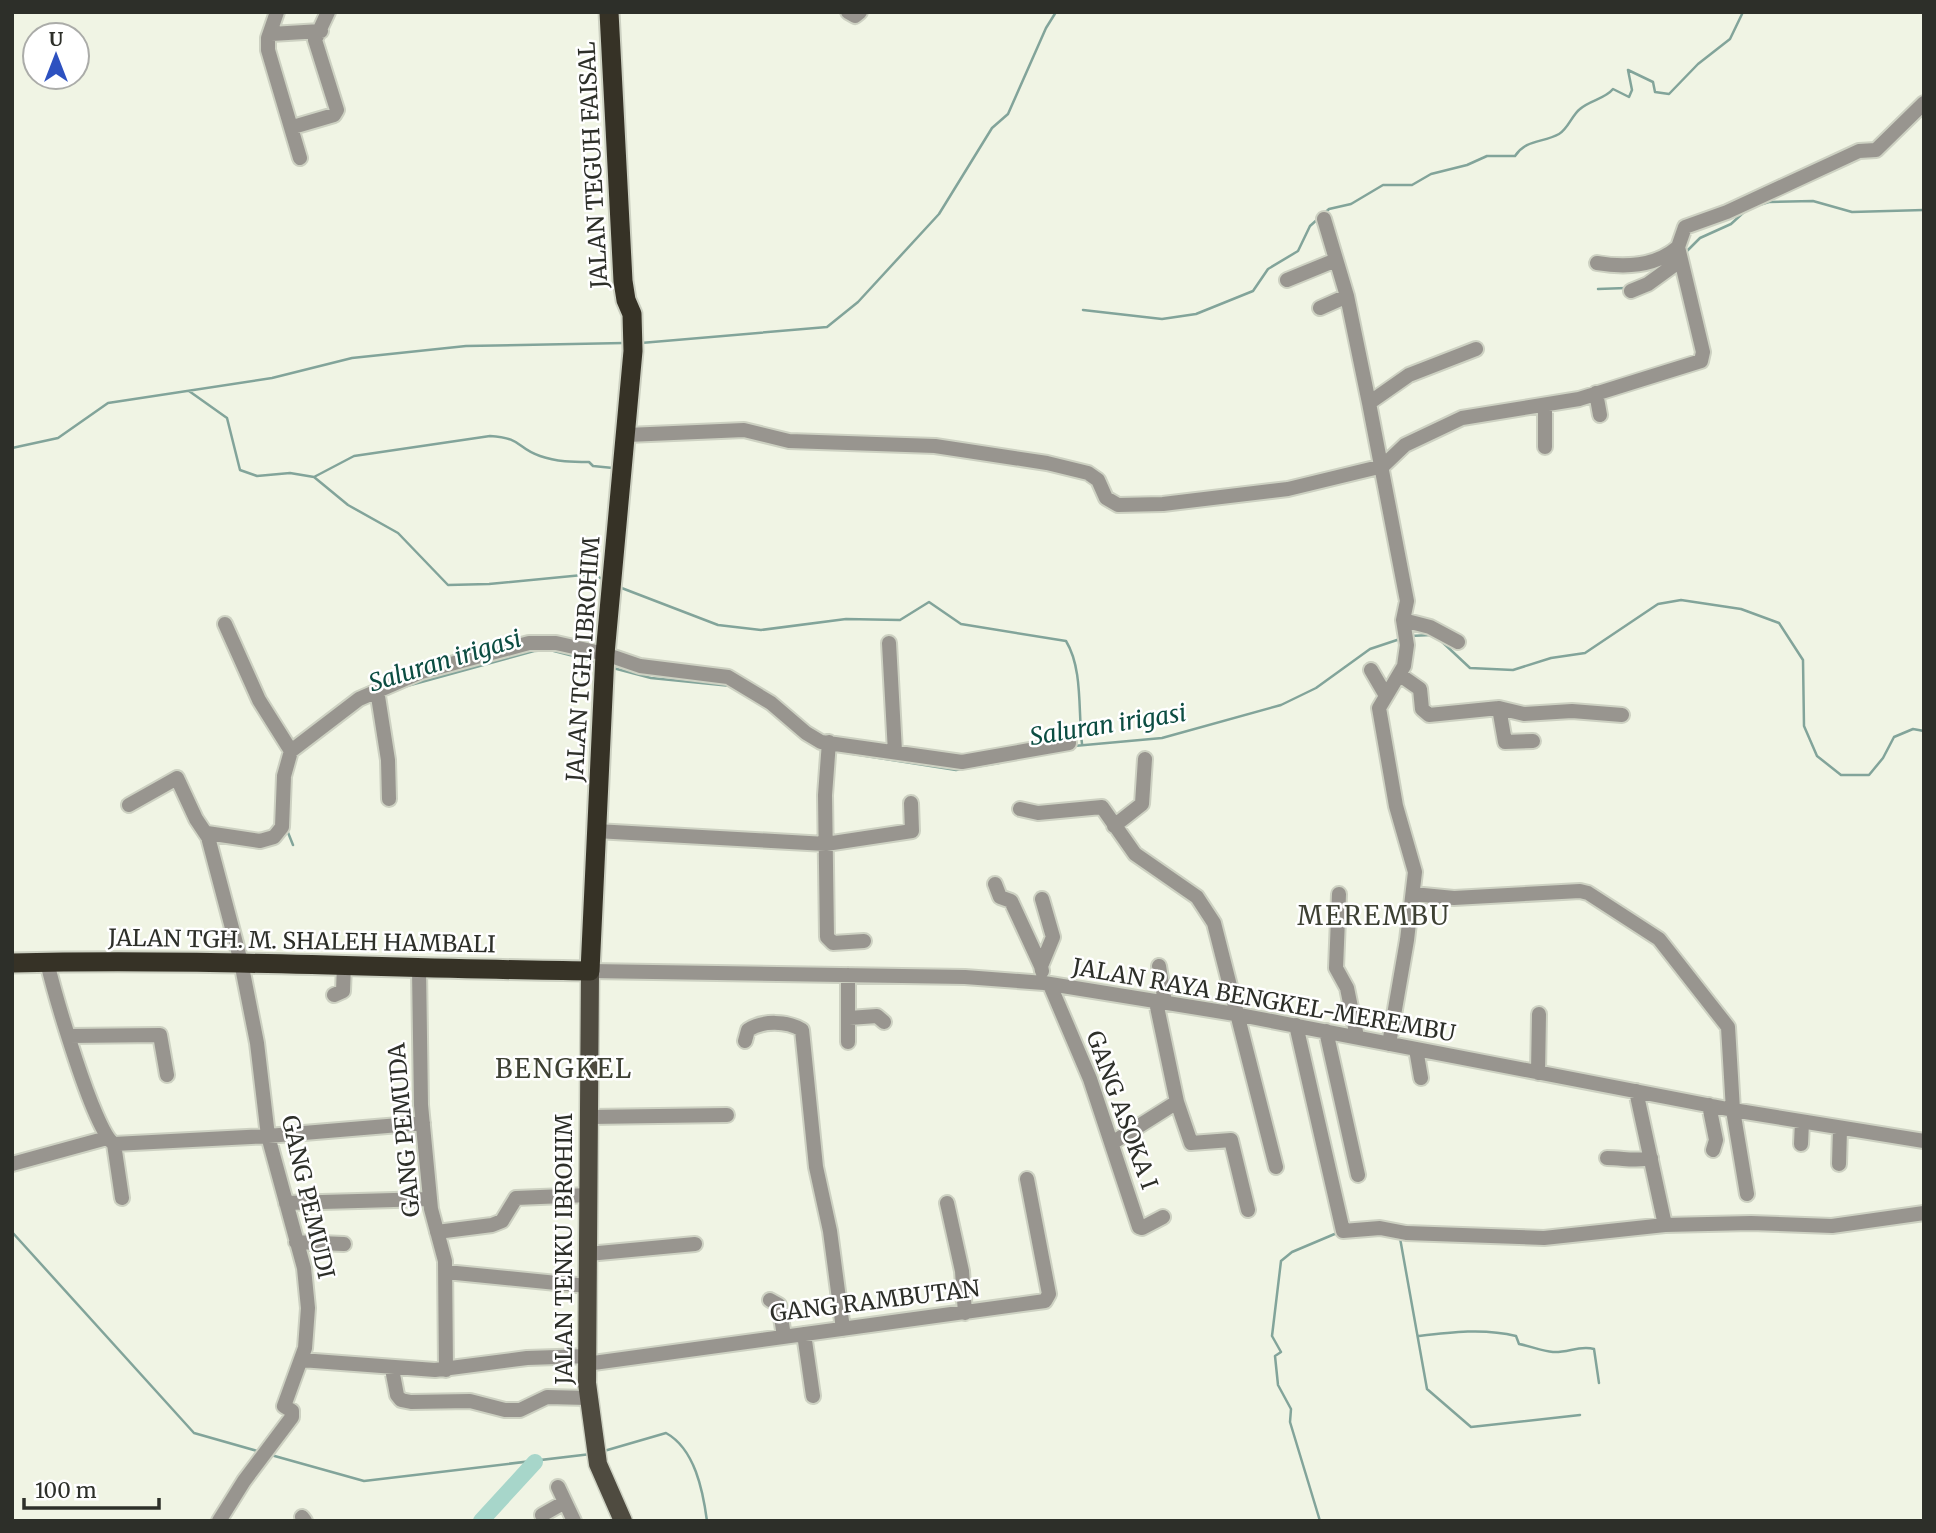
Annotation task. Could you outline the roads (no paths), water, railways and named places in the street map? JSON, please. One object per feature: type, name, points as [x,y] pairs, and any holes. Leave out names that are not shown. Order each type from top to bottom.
[{"type":"highway","name":"JALAN TEGUH FAISAL","points":[[609,12],[623,281],[632,321]]},
{"type":"highway","name":"JALAN TEGUH FAISAL","points":[[622,12],[634,256],[633,351]]},
{"type":"highway","name":"JALAN TGH. IBROHIM","points":[[590,971],[605,662],[633,351]]},
{"type":"highway","name":"JALAN TGH. M. SHALEH HAMBALI","points":[[12,963],[241,962],[419,969],[590,971]]},
{"type":"main road","name":"JALAN TENKU IBROHIM","points":[[590,971],[586,1360],[588,1398],[598,1464],[622,1520]]},
{"type":"street","points":[[278,12],[268,50],[300,158]]},
{"type":"street","points":[[293,127],[334,115],[337,110],[315,40],[328,12]]},
{"type":"street","points":[[848,12],[855,16],[860,12]]},
{"type":"street","points":[[271,34],[321,31]]},
{"type":"street","points":[[627,435],[744,430],[789,441],[935,446],[1047,463],[1088,473],[1098,480],[1106,498],[1121,505],[1204,500],[1288,489],[1384,466],[1405,445],[1441,426],[1488,412],[1545,406],[1704,359],[1680,253],[1685,227],[1727,212],[1859,151],[1876,150],[1924,103]]},
{"type":"street","points":[[1324,219],[1347,296],[1384,466],[1406,592],[1404,629],[1407,653],[1400,675],[1380,703],[1398,817],[1414,863],[1413,894],[1389,1044]]},
{"type":"street","points":[[1597,263],[1617,266],[1640,264],[1680,253]]},
{"type":"street","points":[[1631,291],[1648,284],[1680,253]]},
{"type":"street","points":[[1287,280],[1336,260]]},
{"type":"street","points":[[1320,309],[1347,296]]},
{"type":"street","points":[[1369,403],[1409,375],[1476,349]]},
{"type":"street","points":[[1596,393],[1600,415]]},
{"type":"street","points":[[1545,406],[1545,447]]},
{"type":"street","points":[[225,624],[259,699],[291,751]]},
{"type":"street","points":[[1404,629],[1430,627],[1458,642]]},
{"type":"street","points":[[208,839],[260,841],[274,837],[282,827],[284,776],[291,751],[378,694],[421,672],[529,643],[556,643],[605,662],[716,674],[735,680],[771,703],[806,733],[829,746],[962,762],[1069,744]]},
{"type":"street","points":[[889,643],[895,752]]},
{"type":"street","points":[[1371,670],[1385,694]]},
{"type":"street","points":[[1400,675],[1420,689],[1422,709],[1429,715],[1499,708],[1519,714],[1572,711],[1622,715]]},
{"type":"street","points":[[378,694],[389,799]]},
{"type":"street","points":[[1499,708],[1505,742],[1533,741]]},
{"type":"street","points":[[829,746],[827,940],[833,943],[864,942]]},
{"type":"street","points":[[1114,826],[1142,804],[1145,759]]},
{"type":"street","name":"GANG PEMUDI","points":[[129,805],[177,778],[208,839],[241,962],[257,1043],[268,1136],[308,1294],[307,1335],[284,1406],[292,1410],[292,1417],[237,1490],[219,1521]]},
{"type":"street","points":[[596,831],[826,844],[912,831],[911,803]]},
{"type":"street","points":[[1020,809],[1038,813],[1100,806],[1105,808],[1114,826],[1135,854],[1197,897],[1209,912],[1217,933],[1235,1014],[1276,1167]]},
{"type":"street","name":"GANG ASOKA I","points":[[995,884],[1000,897],[1011,901],[1041,966],[1104,1120],[1139,1227],[1163,1217]]},
{"type":"street","points":[[1413,894],[1454,898],[1580,891],[1588,893],[1652,934],[1685,968],[1728,1027],[1732,1110],[1747,1194]]},
{"type":"street","points":[[1339,894],[1336,968],[1347,988],[1357,1037]]},
{"type":"street","points":[[1041,966],[1054,937],[1042,899]]},
{"type":"street","points":[[47,962],[86,1093],[111,1141],[122,1198]]},
{"type":"street","points":[[334,995],[343,991],[344,965]]},
{"type":"street","points":[[1159,965],[1161,1003],[1177,1102],[1191,1143],[1231,1140],[1248,1210]]},
{"type":"street","name":"GANG PEMUDA","points":[[419,969],[418,1034],[423,1123],[430,1199],[446,1272],[446,1370]]},
{"type":"street","name":"JALAN RAYA BENGKEL-MEREMBU","points":[[590,971],[965,977],[1047,984],[1235,1014],[1732,1110],[1924,1141]]},
{"type":"street","points":[[848,975],[848,1042]]},
{"type":"street","points":[[1538,1073],[1539,1014]]},
{"type":"street","points":[[849,1018],[877,1016],[884,1022]]},
{"type":"street","points":[[745,1041],[748,1030],[754,1026],[792,1024],[802,1030],[816,1167],[830,1231],[843,1329]]},
{"type":"street","points":[[1296,1026],[1341,1228],[1345,1231],[1380,1228],[1406,1233],[1544,1238],[1665,1226],[1776,1223],[1832,1226],[1924,1213]]},
{"type":"street","points":[[1326,1031],[1358,1175]]},
{"type":"street","points":[[69,1036],[160,1035],[167,1075]]},
{"type":"street","points":[[1416,1049],[1421,1078]]},
{"type":"street","points":[[1636,1091],[1665,1226]]},
{"type":"street","points":[[1112,1143],[1177,1102]]},
{"type":"street","points":[[1709,1105],[1716,1140],[1713,1150]]},
{"type":"street","points":[[1104,1120],[1118,1113]]},
{"type":"street","points":[[590,1117],[727,1115]]},
{"type":"street","points":[[1801,1144],[1802,1122]]},
{"type":"street","points":[[12,1164],[111,1141],[268,1136],[423,1123]]},
{"type":"street","points":[[1839,1164],[1840,1129]]},
{"type":"street","points":[[1323,1147],[1349,1140]]},
{"type":"street","points":[[1607,1158],[1626,1158],[1635,1162],[1651,1158]]},
{"type":"street","name":"GANG RAMBUTAN","points":[[301,1360],[392,1369],[446,1370],[527,1358],[586,1360],[1041,1303],[1048,1298],[1027,1179]]},
{"type":"street","points":[[437,1232],[492,1225],[502,1221],[516,1198],[589,1195]]},
{"type":"street","points":[[286,1203],[430,1199]]},
{"type":"street","points":[[947,1203],[962,1271],[965,1313]]},
{"type":"street","points":[[296,1242],[344,1244]]},
{"type":"street","points":[[588,1254],[695,1244]]},
{"type":"street","points":[[446,1272],[587,1286]]},
{"type":"street","points":[[770,1300],[779,1305],[783,1336]]},
{"type":"street","points":[[804,1334],[813,1396]]},
{"type":"street","points":[[392,1369],[397,1395],[401,1400],[411,1402],[470,1401],[505,1410],[520,1410],[547,1397],[588,1398]]},
{"type":"street","points":[[558,1487],[574,1521]]},
{"type":"street","points":[[542,1515],[565,1502]]},
{"type":"waterway","points":[[641,343],[827,327],[858,302],[939,214],[992,128],[1008,114],[1046,28],[1056,12]]},
{"type":"waterway","points":[[1083,310],[1162,319],[1196,314],[1253,291],[1268,269],[1298,251],[1310,226],[1329,209],[1351,204],[1383,185],[1412,185],[1431,174],[1467,165],[1487,156],[1515,156],[1524,147],[1559,134],[1580,109],[1613,89],[1629,97],[1632,90],[1628,70],[1653,82],[1655,92],[1669,94],[1698,64],[1730,39],[1743,12]]},
{"type":"waterway","points":[[1756,206],[1769,202],[1813,201],[1852,212],[1924,210]]},
{"type":"waterway","points":[[1685,253],[1700,238],[1731,224],[1744,212]]},
{"type":"waterway","points":[[1598,289],[1626,288]]},
{"type":"waterway","points":[[12,448],[58,438],[108,403],[272,378],[352,358],[466,346],[624,343]]},
{"type":"waterway","points":[[189,391],[227,418],[240,470],[257,476],[290,473],[314,477],[348,505],[398,533],[448,585],[489,584],[593,574],[604,580]]},
{"type":"waterway","points":[[314,477],[354,456],[490,436],[514,441],[532,453],[546,458],[589,462],[593,466],[613,468]]},
{"type":"waterway","points":[[619,587],[718,625],[761,630],[846,619],[900,620],[929,602],[961,624],[1066,641],[1075,664],[1082,744]]},
{"type":"waterway","name":"Saluran irigasi","points":[[1439,639],[1470,668],[1513,670],[1551,658],[1585,653],[1658,604],[1681,600],[1741,609],[1779,623],[1803,660],[1804,726],[1817,756],[1841,775],[1869,775],[1883,758],[1894,737],[1913,729],[1924,731]]},
{"type":"waterway","name":"Saluran irigasi","points":[[1410,636],[1431,635]]},
{"type":"waterway","name":"Saluran irigasi","points":[[1074,746],[1162,738],[1281,705],[1316,688],[1370,649],[1400,639]]},
{"type":"waterway","name":"Saluran irigasi","points":[[407,686],[534,651],[550,650],[597,662]]},
{"type":"waterway","name":"Saluran irigasi","points":[[613,668],[651,678],[731,686]]},
{"type":"waterway","name":"Saluran irigasi","points":[[847,753],[956,770],[999,763]]},
{"type":"waterway","name":"Saluran irigasi","points":[[287,830],[293,845]]},
{"type":"waterway","points":[[12,1232],[194,1433],[261,1452]]},
{"type":"waterway","points":[[1320,1521],[1290,1422],[1291,1409],[1278,1385],[1275,1356],[1281,1352],[1272,1336],[1281,1261],[1292,1252],[1337,1233]]},
{"type":"waterway","points":[[1400,1238],[1427,1389],[1471,1427],[1580,1415]]},
{"type":"waterway","points":[[1419,1336],[1480,1331],[1516,1336],[1519,1344],[1549,1351],[1594,1349],[1599,1383]]},
{"type":"waterway","points":[[604,1451],[666,1433],[676,1440],[691,1460],[700,1484],[707,1521]]},
{"type":"waterway","points":[[271,1455],[364,1481],[591,1454]]},
{"type":"waterway","points":[[481,1521],[535,1462]]},
{"type":"district","name":"MEREMBU","points":[[1374,916]]},
{"type":"district","name":"BENGKEL","points":[[564,1069]]}]
